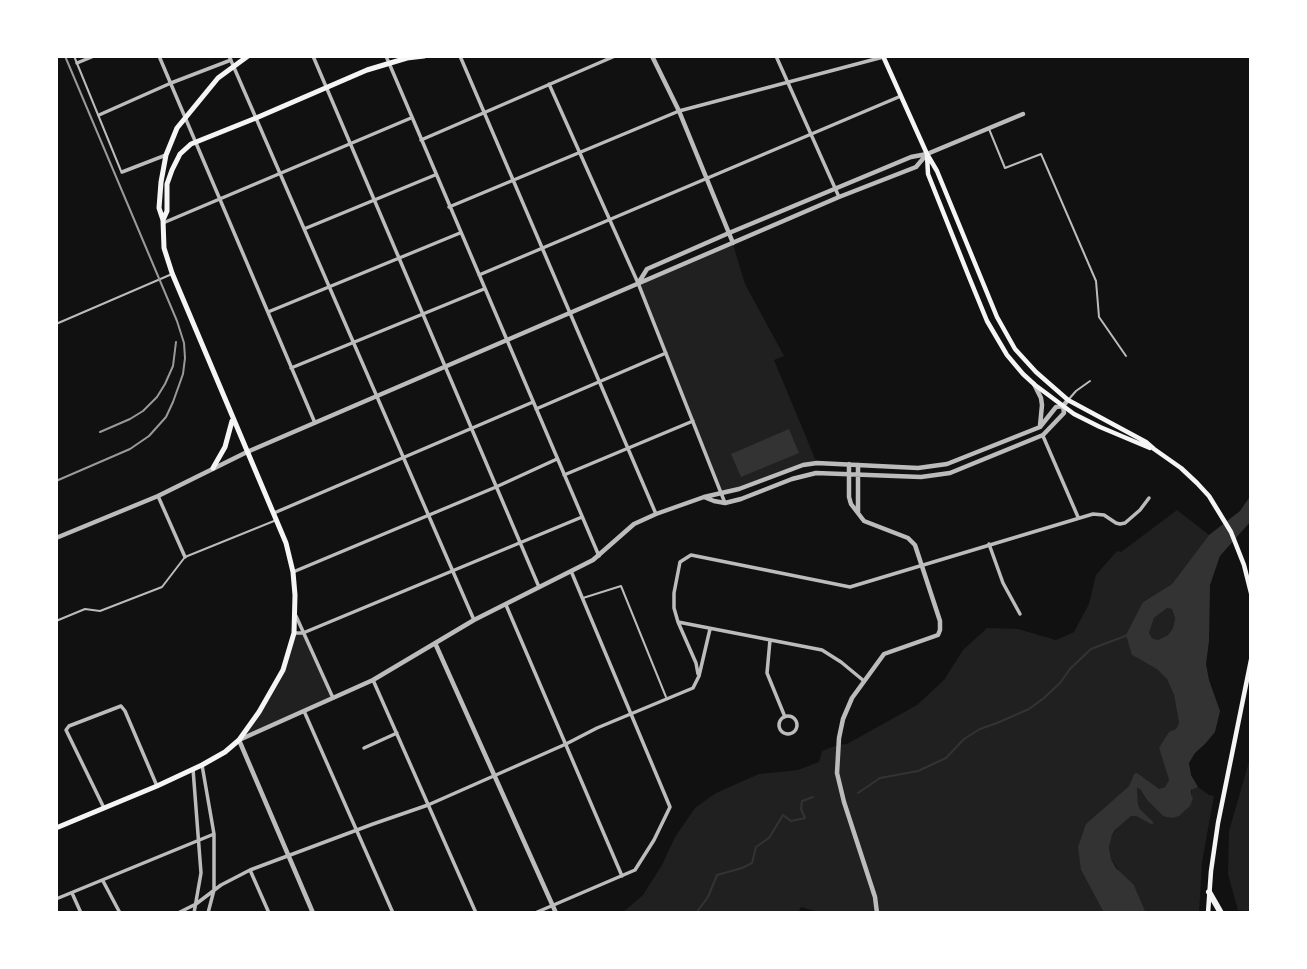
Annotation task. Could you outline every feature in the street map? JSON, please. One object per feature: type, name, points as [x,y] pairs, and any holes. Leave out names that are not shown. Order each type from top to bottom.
[{"type":"highway","points":[[1209,892],[1221,913]]},
{"type":"main road","points":[[56,828],[157,786],[225,752],[239,740],[259,712],[283,670],[294,633],[293,572],[286,544],[173,273],[164,248],[163,222],[159,208],[166,155],[177,128],[231,61],[248,56]]},
{"type":"main road","points":[[163,222],[167,211],[167,184],[172,170],[180,155],[191,144],[367,69],[424,56]]},
{"type":"main road","points":[[885,56],[997,317],[1016,349],[1036,372],[1068,400],[1146,442],[1181,468],[1209,496],[1231,532],[1251,593]]},
{"type":"main road","points":[[927,154],[928,174],[988,321],[1007,355],[1034,384],[1074,414],[1139,445],[1154,449]]},
{"type":"main road","points":[[213,468],[225,447],[233,418]]},
{"type":"main road","points":[[1208,913],[1218,823],[1251,660]]},
{"type":"street","points":[[77,63],[94,56]]},
{"type":"street","points":[[159,56],[315,423]]},
{"type":"street","points":[[313,56],[539,587]]},
{"type":"street","points":[[386,56],[599,556]]},
{"type":"street","points":[[460,56],[656,514]]},
{"type":"street","points":[[421,140],[615,56]]},
{"type":"street","points":[[652,56],[679,111],[733,243]]},
{"type":"street","points":[[776,56],[839,197]]},
{"type":"street","points":[[449,207],[679,111],[885,56]]},
{"type":"street","points":[[99,115],[171,83],[231,61],[474,620]]},
{"type":"street","points":[[549,84],[638,284],[725,503]]},
{"type":"street","points":[[479,275],[901,96]]},
{"type":"street","points":[[638,284],[647,269],[911,157],[927,154],[1023,114]]},
{"type":"street","points":[[163,222],[411,118]]},
{"type":"street","points":[[56,538],[158,496],[247,452],[839,197],[916,167],[927,154]]},
{"type":"street","points":[[122,172],[166,155]]},
{"type":"street","points":[[304,229],[436,175]]},
{"type":"street","points":[[268,312],[460,233]]},
{"type":"street","points":[[291,368],[484,289]]},
{"type":"street","points":[[536,409],[666,353]]},
{"type":"street","points":[[1034,384],[1041,398],[1040,426]]},
{"type":"street","points":[[313,913],[239,740],[373,680],[474,620],[599,556],[634,524],[656,514],[704,497],[739,489],[803,465],[817,463],[918,468],[947,464],[1040,426],[1056,408],[1063,406],[1068,400]]},
{"type":"street","points":[[274,517],[533,402]]},
{"type":"street","points":[[704,497],[725,503],[816,473],[936,476],[966,467],[1043,435],[1064,413],[1063,406]]},
{"type":"street","points":[[564,475],[693,421]]},
{"type":"street","points":[[1043,435],[1078,517]]},
{"type":"street","points":[[293,572],[557,459]]},
{"type":"street","points":[[849,464],[849,498],[859,517],[869,524],[908,538],[915,545],[940,621],[938,635],[884,654],[852,698],[837,748],[837,773],[844,802],[875,897],[877,913]]},
{"type":"street","points":[[858,465],[859,517]]},
{"type":"street","points":[[158,496],[185,557]]},
{"type":"street","points":[[699,676],[674,608],[680,562],[691,555],[850,587],[1078,517],[1104,514],[1116,523],[1125,523],[1149,498]]},
{"type":"street","points":[[294,633],[303,633],[582,517]]},
{"type":"street","points":[[989,544],[1003,583],[1020,614]]},
{"type":"street","points":[[534,913],[635,870],[670,807],[571,571]]},
{"type":"street","points":[[506,605],[622,877]]},
{"type":"street","points":[[295,614],[333,699]]},
{"type":"street","points":[[678,622],[822,650],[864,681]]},
{"type":"street","points":[[178,913],[250,870],[428,805],[692,688],[699,676],[710,629]]},
{"type":"street","points":[[771,640],[767,673],[785,717]]},
{"type":"street","points":[[435,643],[555,913]]},
{"type":"street","points":[[373,680],[476,913]]},
{"type":"street","points":[[103,808],[66,730],[69,726],[115,707],[121,706],[125,710],[157,786]]},
{"type":"street","points":[[304,711],[393,913]]},
{"type":"street","points":[[785,717],[796,721],[797,726],[792,733],[784,733],[780,729],[780,723],[785,717]]},
{"type":"street","points":[[364,748],[397,733]]},
{"type":"street","points":[[202,765],[214,834],[214,890],[208,913]]},
{"type":"street","points":[[193,769],[201,873],[194,913]]},
{"type":"street","points":[[56,899],[214,834]]},
{"type":"street","points":[[250,870],[269,913]]},
{"type":"street","points":[[103,880],[120,913]]},
{"type":"street","points":[[72,893],[81,913]]},
{"type":"lane","points":[[74,56],[122,172]]},
{"type":"lane","points":[[989,128],[1005,168],[1041,154],[1096,281],[1100,321],[1126,356]]},
{"type":"lane","points":[[56,324],[173,273]]},
{"type":"lane","points":[[1068,400],[1090,382]]},
{"type":"lane","points":[[56,621],[85,609],[100,611],[162,587],[185,557],[274,517]]},
{"type":"lane","points":[[582,599],[621,586],[667,699]]},
{"type":"shaded area","points":[[732,241],[745,284],[784,356],[774,360],[816,461],[722,494],[638,283]]},
{"type":"shaded area","points":[[789,429],[799,453],[741,477],[731,454]]},
{"type":"shaded area","points":[[1251,495],[1251,521],[1220,556],[1210,585],[1206,664],[1220,711],[1215,732],[1189,763],[1191,775],[1198,787],[1191,790],[1193,798],[1190,806],[1179,816],[1172,818],[1163,816],[1137,788],[1140,809],[1154,823],[1131,816],[1115,830],[1109,847],[1116,868],[1134,885],[1146,913],[1104,913],[1081,870],[1078,847],[1086,824],[1129,786],[1134,774],[1137,773],[1159,789],[1165,787],[1169,780],[1159,748],[1169,732],[1176,729],[1179,723],[1174,695],[1167,679],[1157,669],[1132,655],[1126,635],[1143,602],[1172,584],[1209,535],[1240,511]],"holes":[[[1167,608],[1172,609],[1175,618],[1173,628],[1168,635],[1158,640],[1152,638],[1149,633],[1154,618]]]},
{"type":"shaded area","points":[[1177,510],[1209,535],[1172,584],[1143,602],[1132,655],[1157,668],[1167,679],[1174,695],[1179,723],[1159,748],[1169,780],[1165,787],[1159,789],[1134,774],[1129,786],[1101,811],[1081,870],[1104,913],[822,913],[801,907],[798,913],[622,913],[643,895],[662,865],[675,837],[695,808],[716,793],[759,774],[798,770],[819,762],[822,751],[847,744],[917,705],[944,680],[963,650],[987,628],[1018,629],[1056,640],[1074,632],[1089,604],[1096,575],[1117,551],[1121,552]]},
{"type":"shaded area","points":[[1167,607],[1172,609],[1175,618],[1173,628],[1168,635],[1158,640],[1152,638],[1149,633],[1154,618]]},
{"type":"shaded area","points":[[294,633],[303,633],[333,699],[239,740],[283,670]]},
{"type":"shaded area","points":[[1251,755],[1251,911],[1238,910],[1228,874],[1229,831]]},
{"type":"shaded area","points":[[1198,787],[1214,796],[1202,862],[1199,913],[1146,913],[1134,885],[1122,875],[1111,859],[1109,846],[1112,835],[1131,816],[1153,823],[1140,809],[1137,789],[1140,789],[1163,816],[1191,795],[1192,789]]},
{"type":"waterway","points":[[858,793],[880,778],[918,771],[946,758],[964,739],[980,729],[1029,709],[1044,698],[1091,649],[1128,635]]},
{"type":"waterway","points":[[696,913],[708,897],[717,875],[752,863],[756,847],[769,838],[783,815],[791,821],[805,818],[801,809],[802,801],[813,797]]},
{"type":"railway","points":[[56,481],[130,449],[149,436],[166,417],[173,402],[183,374],[185,358],[184,343],[177,321],[65,56]]},
{"type":"railway","points":[[100,432],[130,419],[157,397],[173,366],[176,342]]}]
